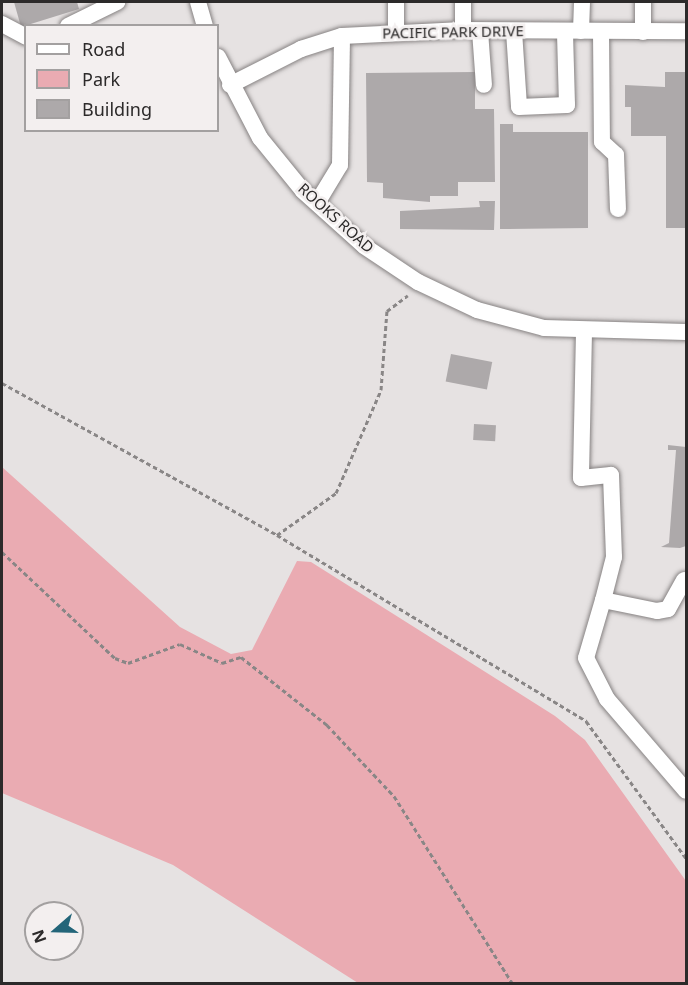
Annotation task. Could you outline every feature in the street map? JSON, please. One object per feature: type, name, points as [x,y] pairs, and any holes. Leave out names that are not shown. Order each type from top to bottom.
[{"type":"street","points":[[72,24],[117,2]]},
{"type":"street","points":[[198,2],[205,24]]},
{"type":"street","points":[[396,2],[396,32]]},
{"type":"street","points":[[463,2],[472,31],[483,85]]},
{"type":"street","points":[[514,31],[519,107],[567,105],[573,32],[582,2]]},
{"type":"street","points":[[643,2],[643,32]]},
{"type":"street","points":[[2,24],[24,36]]},
{"type":"street","name":"PACIFIC PARK DRIVE","points":[[230,84],[301,49],[342,36],[396,32],[687,31]]},
{"type":"street","points":[[602,32],[602,142],[616,155],[618,209]]},
{"type":"street","points":[[317,203],[340,165],[342,36]]},
{"type":"street","name":"ROOKS ROAD","points":[[219,59],[260,138],[317,203],[364,246],[418,282],[477,310],[544,328],[584,332],[687,332]]},
{"type":"street","points":[[584,332],[581,478],[611,475],[614,556],[586,658],[607,699],[687,791]]},
{"type":"street","points":[[603,600],[657,611],[668,609],[684,580]]},
{"type":"path","points":[[277,535],[336,493],[381,390],[387,311],[402,304],[418,282]]},
{"type":"path","points":[[2,383],[277,535],[586,721],[687,858]]},
{"type":"path","points":[[2,552],[115,658],[128,663],[180,644],[222,663],[241,657],[327,725],[394,796],[513,984]]},
{"type":"green space","points":[[2,467],[180,627],[231,654],[252,650],[297,561],[311,562],[555,716],[585,740],[686,881],[686,983],[358,983],[173,865],[2,793]]},
{"type":"building","points":[[14,2],[77,2],[79,9],[24,24],[21,27]]},
{"type":"building","points":[[475,72],[475,109],[494,109],[495,182],[458,182],[458,196],[430,196],[430,202],[383,198],[383,183],[367,182],[366,73]]},
{"type":"building","points":[[665,72],[686,72],[686,228],[666,228],[666,136],[631,136],[631,107],[625,107],[625,85],[665,87]]},
{"type":"building","points":[[500,124],[513,124],[513,132],[588,132],[588,228],[500,229]]},
{"type":"building","points":[[479,201],[495,201],[494,230],[400,229],[400,211],[480,207]]},
{"type":"building","points":[[451,354],[492,362],[487,389],[446,381]]},
{"type":"building","points":[[474,424],[496,425],[495,441],[473,440]]},
{"type":"building","points":[[668,445],[686,447],[686,546],[680,548],[661,547],[669,543],[676,450],[668,450]]}]
